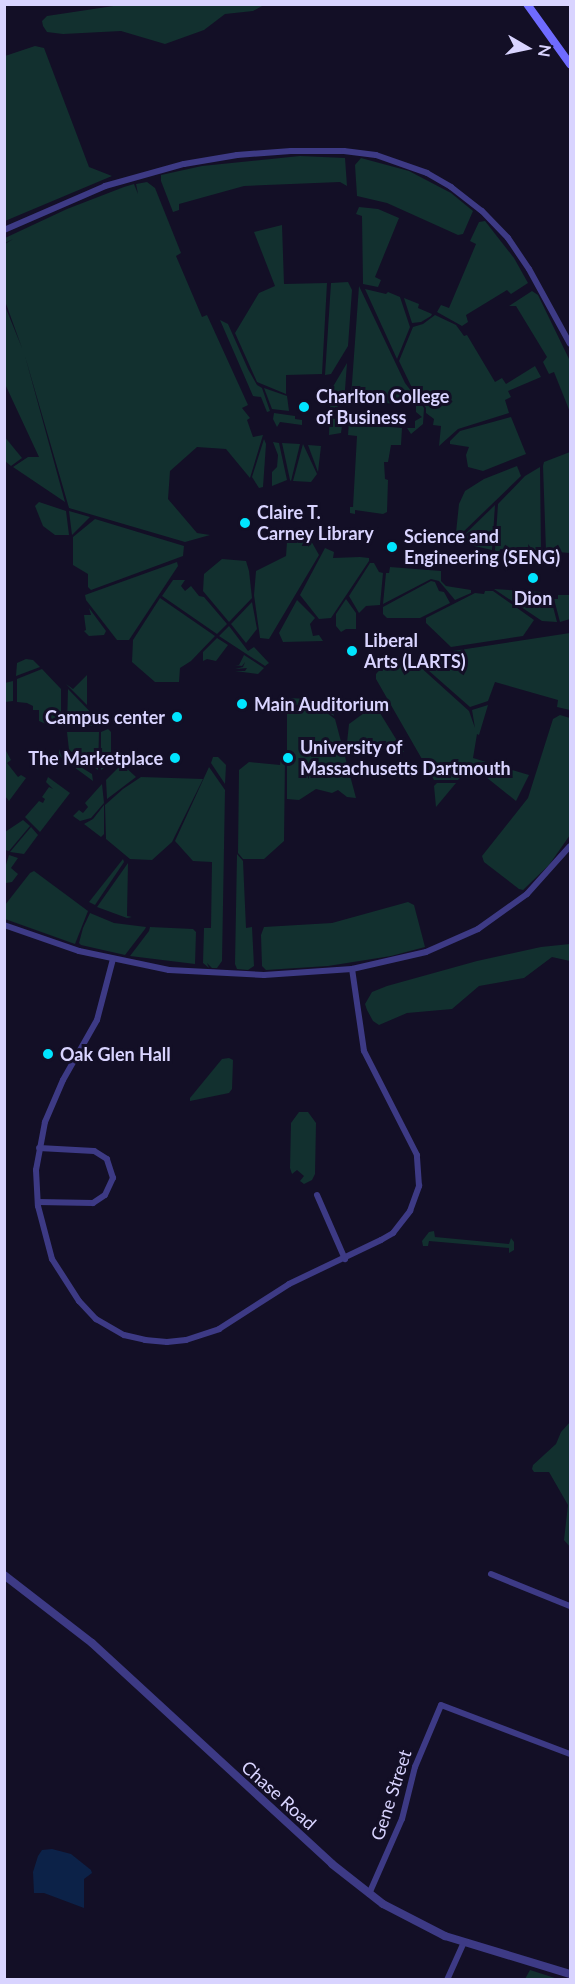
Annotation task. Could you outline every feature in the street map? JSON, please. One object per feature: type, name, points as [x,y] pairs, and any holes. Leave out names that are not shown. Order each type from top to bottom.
[{"type":"main road","points":[[527,4],[570,64]]},
{"type":"street","points":[[4,230],[87,192],[184,164],[237,155],[291,151],[344,151],[376,155],[435,177],[482,211],[508,238],[530,268],[570,344]]},
{"type":"street","points":[[4,925],[52,942],[113,959],[169,970],[251,975],[352,969],[426,952],[478,929],[527,894],[570,846]]},
{"type":"street","points":[[113,959],[97,1020],[54,1099],[39,1148],[36,1170],[38,1202],[52,1259],[79,1301],[109,1328],[145,1340],[186,1340],[206,1335],[289,1284],[381,1240],[404,1221],[415,1200],[419,1170],[413,1145],[364,1051],[352,969]]},
{"type":"street","points":[[38,1202],[93,1203],[108,1192],[113,1178],[110,1163],[94,1151],[39,1148]]},
{"type":"street","points":[[317,1195],[345,1259]]},
{"type":"street","name":"Chase Road","points":[[4,1575],[92,1643],[332,1864],[369,1894],[400,1915],[464,1942],[570,1974]]},
{"type":"street","points":[[491,1575],[570,1606]]},
{"type":"street","name":"Gene Street","points":[[369,1894],[402,1820],[418,1759],[441,1705],[570,1754]]},
{"type":"street","points":[[447,1980],[464,1942]]},
{"type":"green space","points":[[120,5],[264,5],[253,11],[225,14],[204,30],[165,44],[121,31],[63,34],[47,32],[43,26],[42,21],[47,16]]},
{"type":"green space","points":[[35,46],[44,48],[89,167],[112,176],[5,221],[5,56]]},
{"type":"green space","points":[[300,156],[345,158],[347,186],[340,182],[244,186],[179,204],[179,210],[173,212],[161,181],[161,175],[202,166]]},
{"type":"green space","points":[[361,158],[409,171],[451,193],[473,211],[463,234],[458,235],[387,203],[357,196],[355,165]]},
{"type":"green space","points":[[147,182],[155,188],[181,253],[176,256],[202,317],[207,315],[248,405],[242,408],[250,418],[247,420],[253,437],[263,435],[250,478],[226,449],[197,447],[170,471],[168,499],[197,533],[210,535],[185,542],[69,508],[25,356],[65,502],[13,467],[28,457],[39,457],[5,384],[5,306],[22,348],[5,301],[5,244],[13,239],[5,243],[5,238],[67,209],[124,187],[134,184],[138,194],[136,184]]},
{"type":"green space","points":[[359,207],[378,209],[399,218],[375,277],[381,280],[378,287],[363,284],[362,216],[356,214]]},
{"type":"green space","points":[[485,221],[514,258],[528,283],[511,294],[507,290],[466,315],[468,322],[462,326],[437,312],[441,305],[449,308],[476,244],[470,241],[479,222]]},
{"type":"green space","points":[[282,225],[284,284],[327,283],[322,374],[286,375],[286,394],[257,382],[235,333],[259,293],[275,286],[254,232]]},
{"type":"green space","points":[[348,282],[352,290],[348,346],[331,374],[325,375],[331,283]]},
{"type":"green space","points":[[359,286],[405,383],[424,408],[423,424],[411,434],[407,428],[415,428],[415,421],[422,417],[416,412],[416,405],[355,401],[351,397]]},
{"type":"green space","points":[[365,289],[386,294],[388,292],[400,297],[410,327],[397,359]]},
{"type":"green space","points":[[532,291],[538,295],[570,361],[570,412],[554,372],[549,374],[543,362],[547,357],[516,306],[509,306]]},
{"type":"green space","points":[[404,298],[419,304],[418,308],[432,314],[431,316],[421,322],[412,323]]},
{"type":"green space","points":[[435,315],[456,325],[464,336],[467,335],[495,382],[502,378],[506,384],[535,366],[541,377],[508,391],[511,397],[505,400],[509,413],[458,429],[439,446],[441,426],[433,425],[434,419],[426,413],[426,408],[414,392],[399,361],[413,327],[423,324]]},
{"type":"green space","points":[[220,320],[228,324],[248,369],[257,385],[262,388],[270,411],[267,412],[261,397],[253,396]]},
{"type":"green space","points":[[347,363],[344,403],[338,403],[336,417],[343,418],[341,433],[329,435],[331,390]]},
{"type":"green space","points":[[264,388],[287,396],[289,411],[272,409]]},
{"type":"green space","points":[[274,413],[295,416],[295,419],[302,420],[302,425],[280,422],[277,427],[273,419]]},
{"type":"green space","points":[[355,414],[364,414],[368,425],[402,428],[401,445],[391,445],[388,462],[384,462],[385,479],[388,480],[387,512],[383,514],[355,510],[355,514],[350,513],[350,507],[353,507],[357,436],[348,435],[349,422]]},
{"type":"green space","points":[[511,417],[526,454],[483,471],[468,467],[466,455],[469,447],[450,444],[450,441],[460,431]]},
{"type":"green space","points":[[4,436],[22,458],[11,466],[5,461]]},
{"type":"green space","points":[[264,439],[266,444],[263,487],[259,488],[252,477]]},
{"type":"green space","points":[[273,442],[279,443],[287,480],[272,486],[272,472],[277,467],[278,455]]},
{"type":"green space","points":[[282,443],[300,444],[291,481],[290,480]]},
{"type":"green space","points":[[303,444],[317,474],[311,482],[293,481]]},
{"type":"green space","points":[[308,445],[321,446],[318,472]]},
{"type":"green space","points":[[570,452],[570,553],[546,551],[543,466],[544,462]]},
{"type":"green space","points":[[517,466],[521,476],[460,535],[456,533],[459,504],[465,491],[484,479]]},
{"type":"green space","points":[[540,467],[541,549],[539,552],[515,550],[515,555],[510,556],[510,549],[500,549],[499,554],[495,550],[498,504],[525,476]]},
{"type":"green space","points":[[39,502],[66,511],[69,535],[55,535],[43,526],[35,506]]},
{"type":"green space","points":[[495,505],[492,550],[470,545],[462,537]]},
{"type":"green space","points":[[69,511],[90,517],[72,535]]},
{"type":"green space","points":[[95,519],[184,546],[183,556],[91,590],[88,587],[88,574],[73,565],[73,537]]},
{"type":"green space","points":[[290,538],[310,539],[319,555],[269,639],[260,638],[254,595],[256,571],[286,556],[287,542]]},
{"type":"green space","points":[[325,548],[334,552],[333,558],[360,557],[369,558],[369,561],[331,618],[319,619],[300,595]]},
{"type":"green space","points":[[222,559],[246,561],[252,598],[229,622],[203,591],[204,574]]},
{"type":"green space","points":[[177,562],[178,566],[129,640],[117,640],[86,600],[85,595]]},
{"type":"green space","points":[[370,563],[374,563],[379,572],[383,573],[380,605],[366,606],[359,613],[349,596]]},
{"type":"green space","points":[[390,567],[441,571],[441,581],[446,586],[471,590],[471,593],[455,600],[439,581],[431,579],[383,604],[386,573],[389,573]]},
{"type":"green space","points":[[173,580],[185,580],[181,586],[185,591],[191,586],[199,596],[204,597],[227,624],[217,634],[162,596]]},
{"type":"green space","points":[[431,581],[435,582],[439,591],[444,592],[450,603],[420,618],[387,618],[383,614],[383,607]]},
{"type":"green space","points":[[494,589],[541,592],[540,598],[551,599],[557,622],[542,621]]},
{"type":"green space","points":[[485,591],[493,591],[534,620],[523,636],[451,647],[426,623],[426,618],[475,593],[484,594]]},
{"type":"green space","points":[[558,595],[570,595],[570,619],[560,622],[554,599],[558,599]]},
{"type":"green space","points":[[160,598],[215,636],[191,661],[180,668],[179,682],[155,682],[132,662],[133,640]]},
{"type":"green space","points":[[346,599],[356,613],[356,629],[346,629],[341,632],[336,626],[336,614]]},
{"type":"green space","points":[[297,600],[315,618],[310,624],[313,636],[319,635],[323,641],[283,642],[279,633]]},
{"type":"green space","points":[[252,602],[257,629],[246,643],[231,624]]},
{"type":"green space","points":[[89,608],[106,631],[104,635],[89,636],[84,631],[86,630],[84,615],[91,615]]},
{"type":"green space","points":[[229,626],[248,651],[254,647],[269,663],[265,666],[219,636]]},
{"type":"green space","points":[[570,633],[570,710],[557,707],[558,700],[495,682],[488,701],[470,707],[420,663],[427,655]]},
{"type":"green space","points":[[217,638],[228,645],[216,661],[207,659],[203,661],[203,652]]},
{"type":"green space","points":[[244,655],[264,668],[258,674],[235,671],[245,671],[247,668],[235,669],[243,667],[245,662],[242,666],[235,665],[239,665]]},
{"type":"green space","points":[[26,659],[33,660],[40,667],[16,676],[17,663]]},
{"type":"green space","points":[[385,664],[418,665],[469,711],[475,728],[472,710],[488,705],[479,735],[477,734],[473,758],[529,775],[516,801],[471,765],[458,780],[434,780],[376,679],[376,674]]},
{"type":"green space","points":[[42,669],[61,689],[61,726],[56,726],[52,721],[46,724],[39,721],[39,710],[33,710],[33,706],[27,703],[17,702],[17,679]]},
{"type":"green space","points":[[87,675],[87,705],[66,684],[73,689]]},
{"type":"green space","points":[[13,681],[13,701],[5,702],[5,683]]},
{"type":"green space","points":[[68,689],[104,726],[67,726]]},
{"type":"green space","points":[[289,698],[308,699],[335,719],[356,798],[347,797],[338,790],[332,793],[316,789],[299,800],[287,799],[287,708],[298,711],[300,709],[299,705],[288,705]]},
{"type":"green space","points":[[311,699],[329,699],[334,716],[311,701]]},
{"type":"green space","points":[[375,705],[404,752],[347,743],[349,724]]},
{"type":"green space","points":[[560,715],[570,718],[570,835],[549,865],[523,890],[484,862],[482,856],[528,798],[553,719]]},
{"type":"green space","points":[[108,729],[111,732],[111,763],[101,770],[101,732]]},
{"type":"green space","points":[[67,732],[99,732],[98,770],[69,750]]},
{"type":"green space","points":[[5,749],[11,760],[7,763],[18,777],[21,775],[26,778],[9,801],[5,796]]},
{"type":"green space","points":[[59,749],[61,755],[92,774],[93,781],[59,756]]},
{"type":"green space","points":[[281,756],[285,758],[284,841],[264,859],[243,859],[238,853],[239,770],[249,762],[280,765]]},
{"type":"green space","points":[[213,757],[218,757],[226,765],[225,784],[211,763]]},
{"type":"green space","points":[[122,764],[136,777],[107,799],[106,780]]},
{"type":"green space","points":[[209,767],[225,790],[222,961],[217,968],[212,968],[207,963],[209,968],[203,963],[204,928],[211,928],[212,862],[193,861],[175,841]]},
{"type":"green space","points":[[48,777],[70,793],[40,832],[25,817],[39,801],[43,803],[45,799],[42,797],[49,787],[53,789],[46,782]]},
{"type":"green space","points":[[141,777],[203,779],[172,842],[152,860],[130,859],[106,839],[105,805]]},
{"type":"green space","points":[[437,783],[456,783],[436,807],[434,786]]},
{"type":"green space","points":[[102,784],[104,803],[91,818],[80,821],[73,816],[79,810],[83,813],[88,807],[85,803]]},
{"type":"green space","points":[[104,805],[104,834],[101,837],[84,824],[93,819]]},
{"type":"green space","points":[[23,820],[30,826],[9,851],[5,850],[5,832]]},
{"type":"green space","points":[[31,827],[38,835],[24,854],[10,852]]},
{"type":"green space","points":[[237,854],[243,861],[246,928],[252,927],[254,966],[248,970],[237,969],[235,964]]},
{"type":"green space","points":[[9,855],[18,858],[11,868],[18,874],[12,882],[6,883],[5,868]]},
{"type":"green space","points":[[123,859],[124,862],[95,905],[89,902]]},
{"type":"green space","points":[[128,863],[127,916],[132,917],[127,918],[97,907]]},
{"type":"green space","points":[[34,871],[88,911],[75,944],[5,919],[5,905]]},
{"type":"green space","points":[[408,902],[414,905],[425,947],[391,956],[328,966],[266,970],[262,966],[261,935],[264,927],[332,923]]},
{"type":"green space","points":[[90,913],[114,923],[146,927],[125,955],[81,945],[79,943],[83,928]]},
{"type":"green space","points":[[150,927],[193,929],[196,932],[195,964],[130,956]]},
{"type":"green space","points":[[570,944],[570,961],[552,957],[524,978],[479,986],[452,1009],[407,1013],[379,1025],[373,1021],[365,1004],[372,992],[387,986],[477,961],[541,947]]},
{"type":"green space","points":[[222,1059],[233,1060],[232,1089],[229,1093],[190,1101],[190,1098]]},
{"type":"green space","points":[[299,1112],[308,1112],[316,1123],[315,1174],[312,1180],[304,1184],[300,1181],[304,1176],[297,1170],[292,1174],[290,1168],[291,1123]]},
{"type":"green space","points":[[434,1231],[435,1237],[509,1244],[511,1238],[514,1242],[514,1250],[509,1253],[509,1248],[429,1241],[428,1246],[423,1246],[422,1241],[429,1232]]},
{"type":"green space","points":[[570,1422],[570,1547],[564,1540],[568,1505],[549,1472],[534,1472],[532,1469],[533,1465],[556,1444],[561,1432]]},
{"type":"green space","points":[[530,1970],[558,1979],[525,1979]]},
{"type":"water","points":[[52,1849],[71,1854],[91,1870],[92,1873],[84,1879],[84,1908],[44,1893],[34,1893],[33,1872],[38,1856],[42,1850]]},
{"type":"place","name":"Charlton College of Business","points":[[304,407]]},
{"type":"place","name":"Claire T. Carney Library","points":[[245,523]]},
{"type":"place","name":"Science and Engineering (SENG)","points":[[392,547]]},
{"type":"place","name":"Dion","points":[[533,578]]},
{"type":"place","name":"Liberal Arts (LARTS)","points":[[352,651]]},
{"type":"place","name":"Main Auditorium","points":[[242,704]]},
{"type":"place","name":"Campus center","points":[[177,717]]},
{"type":"place","name":"The Marketplace","points":[[175,758]]},
{"type":"place","name":"University of Massachusetts Dartmouth","points":[[288,758]]},
{"type":"place","name":"Oak Glen Hall","points":[[48,1054]]}]
